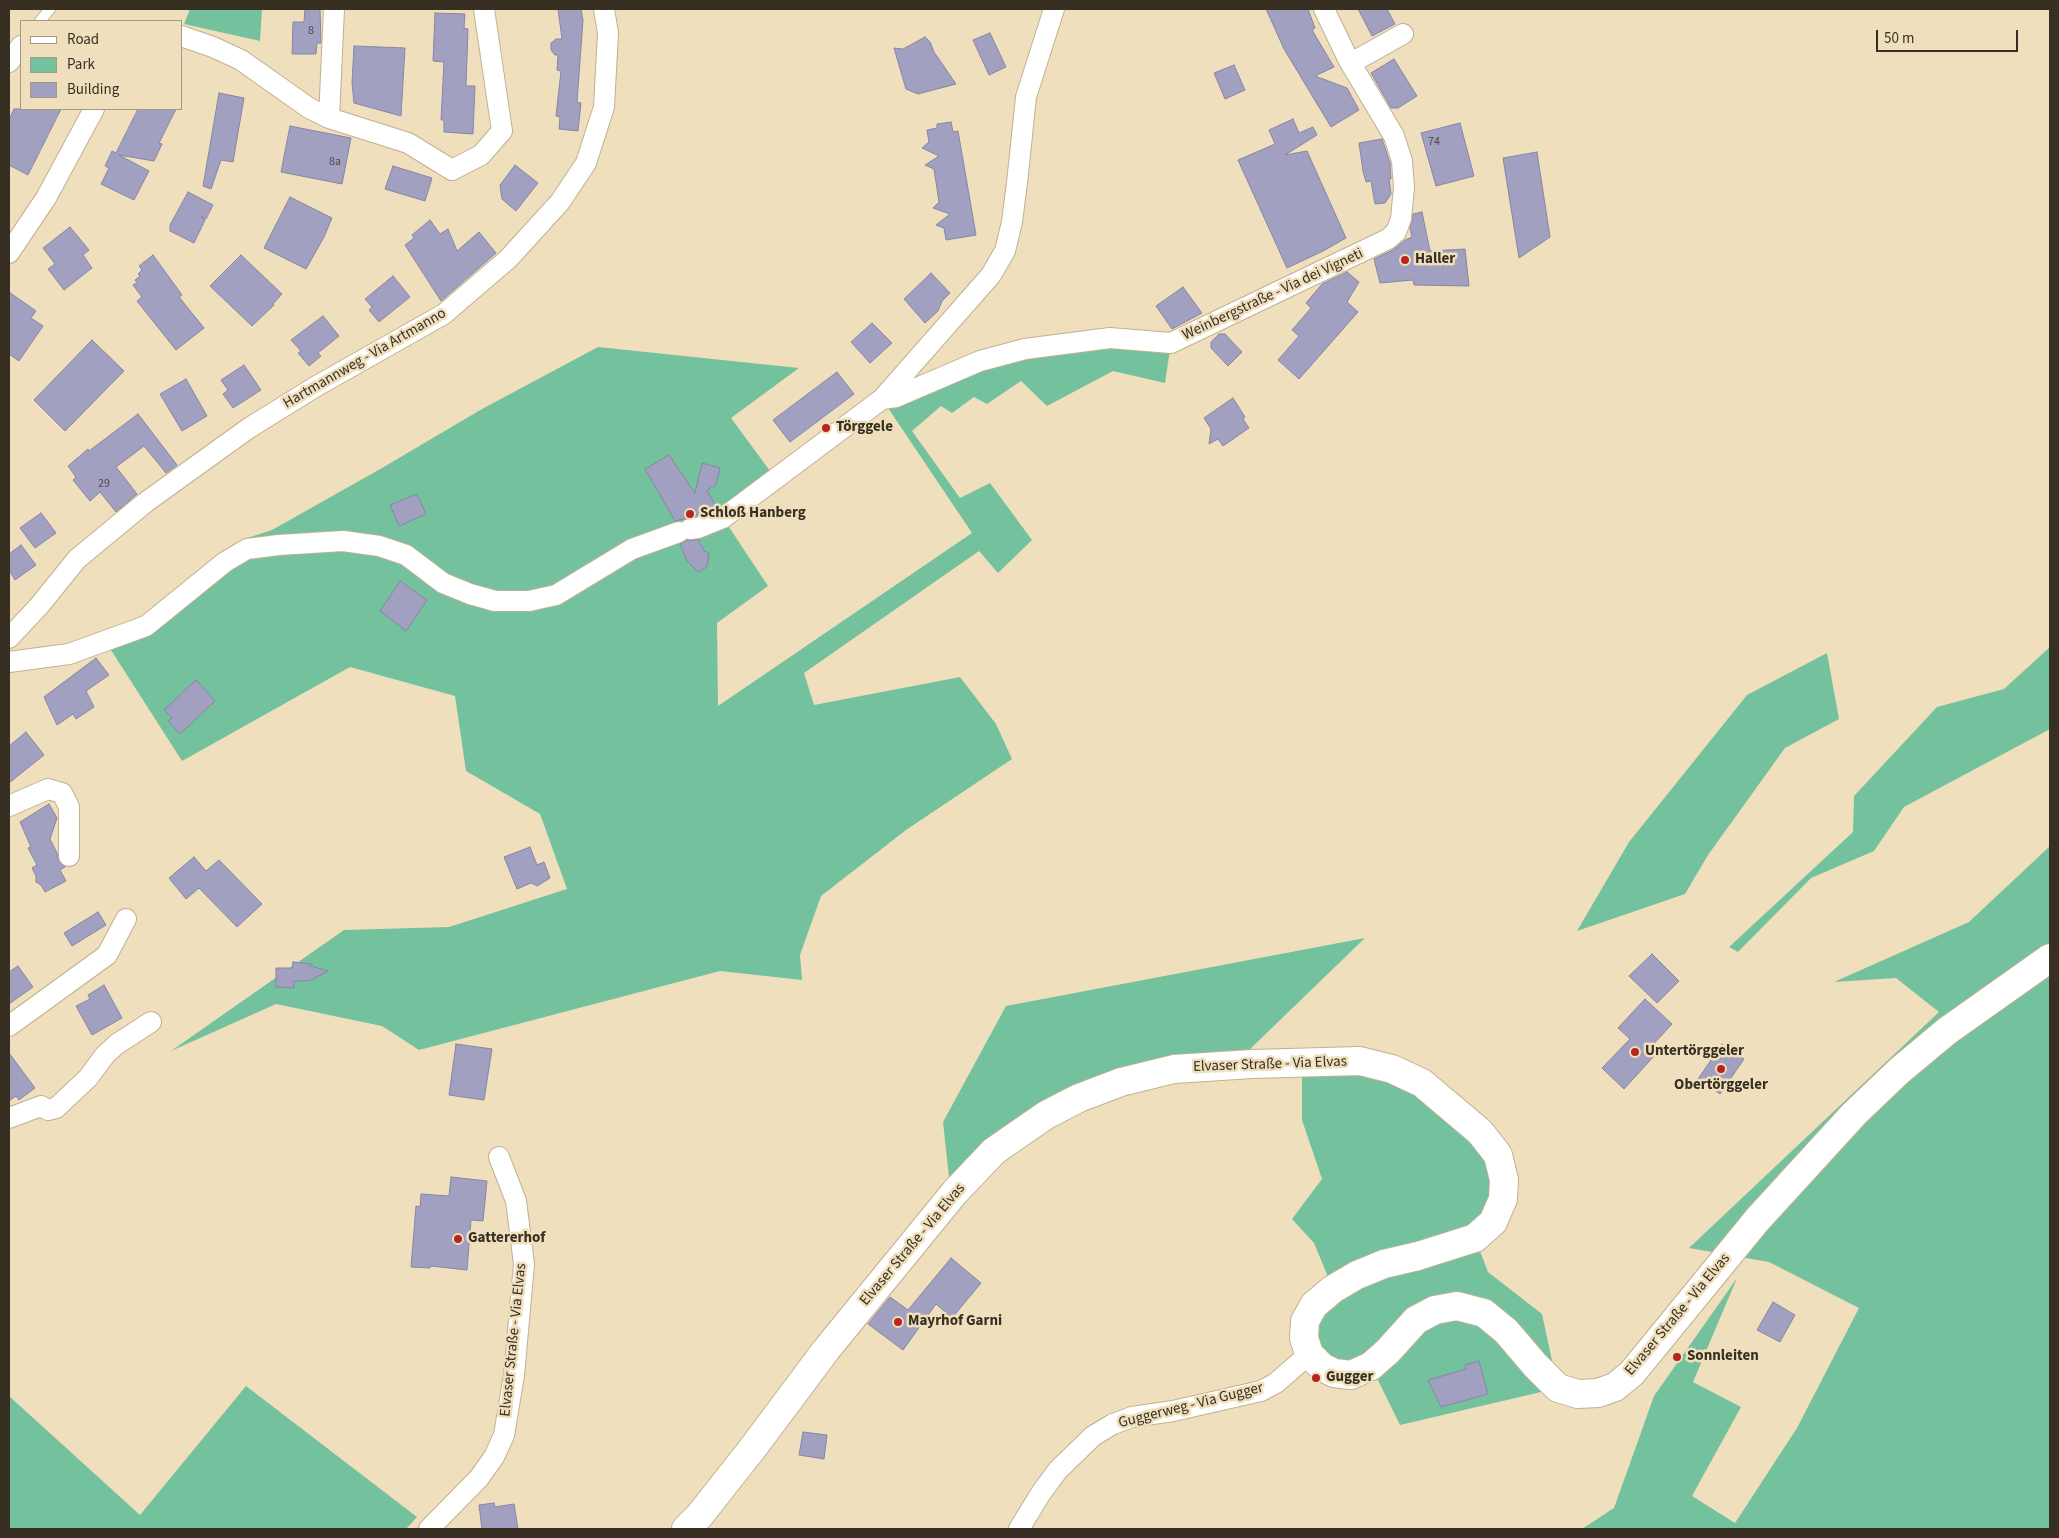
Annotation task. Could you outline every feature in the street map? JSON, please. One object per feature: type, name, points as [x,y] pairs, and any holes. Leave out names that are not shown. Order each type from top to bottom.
[{"type":"street","points":[[329,118],[334,9]]},
{"type":"street","points":[[182,36],[213,47],[241,60],[309,108],[329,118],[408,144],[452,170],[481,155],[502,131],[484,9]]},
{"type":"street","name":"Hartmannweg - Via Artmanno","points":[[9,638],[39,606],[77,559],[146,502],[249,428],[315,387],[444,314],[508,259],[560,202],[586,163],[604,107],[608,33],[604,9]]},
{"type":"street","name":"Weinbergstraße - Via dei Vigneti","points":[[9,662],[69,654],[146,626],[225,562],[247,550],[280,545],[343,541],[379,546],[406,555],[443,583],[470,594],[495,601],[529,601],[556,595],[632,549],[723,518],[882,399],[991,275],[1005,251],[1017,183],[1026,97],[1054,9]]},
{"type":"street","name":"Weinbergstraße - Via dei Vigneti","points":[[882,399],[896,397],[980,362],[1025,349],[1110,338],[1171,343],[1388,239],[1396,232],[1401,219],[1404,187],[1402,161],[1394,136],[1351,63],[1324,9]]},
{"type":"street","points":[[1351,63],[1403,34]]},
{"type":"street","points":[[9,62],[20,47]]},
{"type":"street","points":[[9,252],[46,198],[93,110]]},
{"type":"street","points":[[9,806],[48,789],[62,794],[69,807],[69,856]]},
{"type":"street","points":[[9,1026],[107,955],[126,919]]},
{"type":"street","name":"Elvaser Straße - Via Elvas","points":[[686,1529],[752,1449],[826,1350],[954,1192],[994,1151],[1046,1115],[1079,1098],[1121,1082],[1174,1069],[1302,1062],[1360,1061],[1392,1069],[1422,1083],[1480,1132],[1498,1155],[1504,1180],[1503,1199],[1493,1222],[1475,1238],[1418,1256],[1384,1264],[1357,1275],[1333,1289],[1314,1305],[1305,1321],[1304,1338],[1309,1354],[1322,1367],[1334,1373],[1351,1375],[1370,1366],[1416,1320],[1436,1310],[1457,1306],[1484,1313],[1506,1331],[1534,1365],[1558,1388],[1578,1394],[1598,1393],[1615,1387],[1632,1373],[1758,1220],[1854,1114],[1899,1071],[1941,1036],[2050,958]]},
{"type":"street","points":[[9,1118],[41,1106],[48,1110],[56,1108],[88,1078],[105,1054],[151,1022]]},
{"type":"street","name":"Elvaser Straße - Via Elvas","points":[[429,1529],[479,1478],[494,1457],[504,1435],[514,1375],[524,1264],[516,1201],[499,1157]]},
{"type":"street","name":"Guggerweg - Via Gugger","points":[[1019,1529],[1040,1493],[1058,1470],[1093,1436],[1113,1424],[1132,1417],[1173,1411],[1261,1391],[1276,1383],[1309,1354]]},
{"type":"lane","points":[[41,20],[50,9]]},
{"type":"green space","points":[[190,9],[262,9],[260,41],[184,24]]},
{"type":"green space","points":[[1171,343],[1165,383],[1113,371],[1047,406],[1021,381],[987,404],[974,397],[952,413],[941,406],[912,431],[960,498],[990,483],[1032,540],[998,573],[979,551],[804,673],[814,705],[960,677],[996,724],[1012,759],[906,830],[821,896],[800,955],[802,980],[720,971],[419,1050],[382,1026],[276,1004],[171,1051],[344,930],[449,927],[567,889],[540,814],[466,771],[455,696],[350,667],[182,761],[102,636],[148,613],[186,581],[244,539],[272,530],[482,409],[598,347],[799,368],[731,418],[776,479],[723,518],[768,586],[717,623],[718,706],[972,533],[882,399],[1025,349]]},
{"type":"green space","points":[[2050,647],[2050,729],[1904,807],[1874,851],[1811,878],[1738,952],[1729,947],[1853,832],[1854,796],[1937,707],[2004,689]]},
{"type":"green space","points":[[1827,653],[1839,719],[1785,748],[1708,855],[1685,894],[1577,931],[1629,842],[1747,695]]},
{"type":"green space","points":[[2050,846],[2050,1529],[1582,1529],[1614,1508],[1654,1396],[1737,1278],[1693,1382],[1741,1407],[1692,1496],[1735,1523],[1797,1428],[1859,1308],[1769,1262],[1689,1248],[1939,1012],[1896,978],[1834,982],[1969,922]]},
{"type":"green space","points":[[1365,938],[1248,1051],[1079,1098],[955,1192],[949,1177],[943,1122],[1006,1006]]},
{"type":"green space","points":[[1302,1062],[1422,1083],[1504,1180],[1475,1238],[1488,1272],[1542,1314],[1558,1388],[1400,1425],[1371,1366],[1351,1375],[1304,1338],[1333,1289],[1314,1243],[1292,1219],[1322,1179],[1302,1120]]},
{"type":"green space","points":[[246,1386],[417,1517],[406,1529],[9,1529],[9,1396],[140,1515]]},
{"type":"building","points":[[305,9],[320,9],[321,43],[317,43],[316,54],[292,54],[293,22],[304,22]]},
{"type":"building","points":[[558,9],[581,9],[583,20],[577,102],[581,103],[578,131],[559,129],[560,117],[556,116],[561,71],[557,70],[558,55],[555,55],[551,50],[551,43],[556,39],[562,39]]},
{"type":"building","points":[[1266,9],[1308,9],[1315,28],[1312,30],[1334,67],[1315,76],[1347,88],[1359,110],[1331,127],[1284,49]]},
{"type":"building","points":[[1358,9],[1387,9],[1395,24],[1372,36]]},
{"type":"building","points":[[435,13],[465,14],[464,28],[468,29],[466,86],[475,86],[473,134],[444,132],[444,120],[441,120],[444,62],[433,61]]},
{"type":"building","points":[[990,33],[1006,67],[989,75],[973,40]]},
{"type":"building","points":[[925,37],[956,84],[918,94],[906,89],[894,48],[903,49]]},
{"type":"building","points":[[354,46],[405,48],[401,116],[354,103],[352,83]]},
{"type":"building","points":[[1394,59],[1417,96],[1398,108],[1391,108],[1371,73]]},
{"type":"building","points":[[1234,65],[1245,90],[1225,99],[1214,73]]},
{"type":"building","points":[[219,93],[244,98],[233,162],[221,160],[211,189],[203,186]]},
{"type":"building","points":[[14,109],[60,110],[28,175],[9,165],[9,120]]},
{"type":"building","points":[[138,110],[176,110],[159,143],[162,144],[154,161],[119,155],[149,171],[134,200],[101,184],[109,168],[105,166],[112,151],[116,153]]},
{"type":"building","points":[[1293,119],[1299,133],[1313,127],[1317,135],[1285,155],[1307,151],[1346,238],[1287,268],[1238,160],[1275,144],[1269,130]]},
{"type":"building","points":[[951,122],[953,132],[958,131],[976,235],[946,240],[944,228],[936,225],[950,214],[933,208],[939,202],[934,169],[925,165],[939,156],[922,148],[929,142],[927,130],[937,128],[937,124]]},
{"type":"building","points":[[1460,123],[1474,176],[1436,186],[1421,133]]},
{"type":"building","points":[[290,126],[351,138],[342,184],[281,172]]},
{"type":"building","points":[[1382,139],[1390,163],[1391,179],[1389,179],[1391,194],[1385,203],[1375,204],[1371,181],[1366,182],[1363,171],[1359,143]]},
{"type":"building","points":[[1537,152],[1550,237],[1519,258],[1503,158]]},
{"type":"building","points":[[515,165],[538,183],[516,211],[502,199],[500,185]]},
{"type":"building","points":[[393,166],[432,178],[425,201],[385,189]]},
{"type":"building","points":[[188,192],[213,205],[206,219],[201,216],[205,220],[194,243],[170,231],[170,225]]},
{"type":"building","points":[[290,197],[332,218],[324,237],[306,269],[264,248]]},
{"type":"building","points":[[1422,212],[1430,251],[1465,249],[1469,286],[1414,285],[1413,280],[1380,283],[1374,259],[1393,250],[1412,237],[1410,228],[1413,214]]},
{"type":"building","points":[[430,220],[440,234],[448,229],[457,251],[479,232],[496,253],[441,301],[405,245],[414,238],[412,235]]},
{"type":"building","points":[[70,227],[89,250],[83,255],[92,268],[64,290],[48,269],[55,264],[43,248]]},
{"type":"building","points":[[153,255],[182,295],[179,297],[204,328],[176,350],[137,301],[142,297],[133,285],[137,283],[135,280],[140,276],[138,274],[142,270],[139,266]]},
{"type":"building","points":[[241,255],[282,294],[274,305],[252,326],[210,286]]},
{"type":"building","points":[[1347,272],[1359,282],[1347,302],[1358,312],[1299,379],[1278,360],[1299,336],[1292,330],[1311,308],[1306,303],[1322,284]]},
{"type":"building","points":[[931,273],[950,293],[942,301],[938,311],[925,323],[904,299]]},
{"type":"building","points":[[393,276],[410,297],[379,322],[369,310],[372,307],[365,299]]},
{"type":"building","points":[[1183,287],[1202,313],[1172,329],[1156,306]]},
{"type":"building","points":[[9,292],[36,311],[31,318],[43,326],[19,361],[9,354]]},
{"type":"building","points":[[323,316],[339,336],[318,353],[321,356],[309,366],[298,353],[301,351],[291,340]]},
{"type":"building","points":[[872,323],[892,343],[870,363],[851,342]]},
{"type":"building","points":[[1219,334],[1225,334],[1242,352],[1228,366],[1211,348],[1211,342]]},
{"type":"building","points":[[92,340],[124,371],[65,431],[34,400]]},
{"type":"building","points":[[244,365],[261,390],[233,408],[223,394],[228,390],[221,380]]},
{"type":"building","points":[[837,372],[854,394],[790,442],[773,420]]},
{"type":"building","points":[[186,379],[207,416],[182,431],[160,394]]},
{"type":"building","points":[[1233,398],[1245,417],[1243,419],[1249,428],[1223,446],[1218,439],[1209,444],[1211,429],[1204,418]]},
{"type":"building","points":[[138,414],[177,465],[166,473],[144,446],[116,467],[137,494],[116,512],[100,492],[90,501],[73,480],[76,477],[68,466],[88,449],[89,451]]},
{"type":"building","name":"Schloß Hanberg","points":[[669,455],[695,493],[702,463],[720,468],[716,485],[707,490],[716,507],[695,516],[675,521],[645,469]]},
{"type":"building","points":[[417,494],[426,514],[399,526],[390,505]]},
{"type":"building","points":[[41,513],[56,533],[35,548],[20,528]]},
{"type":"building","points":[[687,540],[699,540],[704,551],[709,553],[707,567],[698,572],[687,561],[680,544]]},
{"type":"building","points":[[21,545],[36,565],[15,580],[9,570],[9,554]]},
{"type":"building","points":[[400,581],[427,600],[406,631],[380,611]]},
{"type":"building","points":[[96,658],[109,675],[86,691],[94,707],[76,719],[73,714],[57,725],[44,697]]},
{"type":"building","points":[[196,680],[215,701],[180,734],[168,721],[172,718],[164,710]]},
{"type":"building","points":[[26,732],[44,755],[9,783],[9,746]]},
{"type":"building","points":[[49,804],[57,818],[50,839],[59,861],[65,867],[60,870],[66,881],[45,892],[41,885],[36,882],[36,876],[32,868],[37,865],[28,848],[31,847],[20,822]]},
{"type":"building","points":[[530,847],[537,865],[544,862],[550,878],[537,886],[531,883],[517,889],[504,857]]},
{"type":"building","points":[[194,857],[206,871],[219,860],[262,904],[237,927],[199,888],[186,899],[169,878]]},
{"type":"building","points":[[98,912],[106,925],[72,946],[64,933]]},
{"type":"building","points":[[1652,954],[1679,981],[1657,1003],[1629,976]]},
{"type":"building","points":[[293,962],[311,964],[311,966],[328,971],[309,981],[294,981],[294,988],[276,987],[276,968],[292,968]]},
{"type":"building","points":[[18,966],[33,987],[9,1004],[9,972]]},
{"type":"building","points":[[104,985],[122,1018],[92,1035],[76,1006],[90,999],[88,995]]},
{"type":"building","name":"Untertörggeler","points":[[1645,999],[1672,1024],[1649,1049],[1655,1055],[1624,1089],[1602,1068],[1630,1039],[1618,1028]]},
{"type":"building","points":[[456,1044],[492,1049],[484,1100],[449,1095]]},
{"type":"building","name":"Obertörggeler","points":[[1722,1044],[1744,1059],[1720,1094],[1698,1079]]},
{"type":"building","points":[[9,1053],[35,1088],[19,1100],[16,1096],[9,1101]]},
{"type":"building","points":[[451,1177],[487,1181],[483,1221],[471,1220],[467,1270],[431,1266],[430,1268],[411,1267],[416,1206],[420,1207],[421,1194],[449,1196]]},
{"type":"building","points":[[951,1258],[981,1283],[952,1318],[936,1304],[903,1350],[868,1324],[890,1297],[908,1310]]},
{"type":"building","points":[[1773,1302],[1795,1315],[1780,1342],[1757,1330]]},
{"type":"building","points":[[1479,1361],[1488,1394],[1441,1407],[1428,1380],[1466,1369],[1465,1365]]},
{"type":"building","points":[[803,1432],[827,1435],[824,1459],[799,1455]]},
{"type":"building","points":[[494,1503],[495,1507],[514,1504],[518,1529],[482,1529],[479,1505]]},
{"type":"place","name":"Haller","points":[[1405,260]]},
{"type":"place","name":"Törggele","points":[[826,428]]},
{"type":"place","name":"Schloß Hanberg","points":[[690,514]]},
{"type":"place","name":"Untertörggeler","points":[[1635,1052]]},
{"type":"place","name":"Obertörggeler","points":[[1721,1069]]},
{"type":"place","name":"Gattererhof","points":[[458,1239]]},
{"type":"place","name":"Mayrhof Garni","points":[[898,1322]]},
{"type":"place","name":"Sonnleiten","points":[[1677,1357]]},
{"type":"place","name":"Gugger","points":[[1316,1378]]}]
